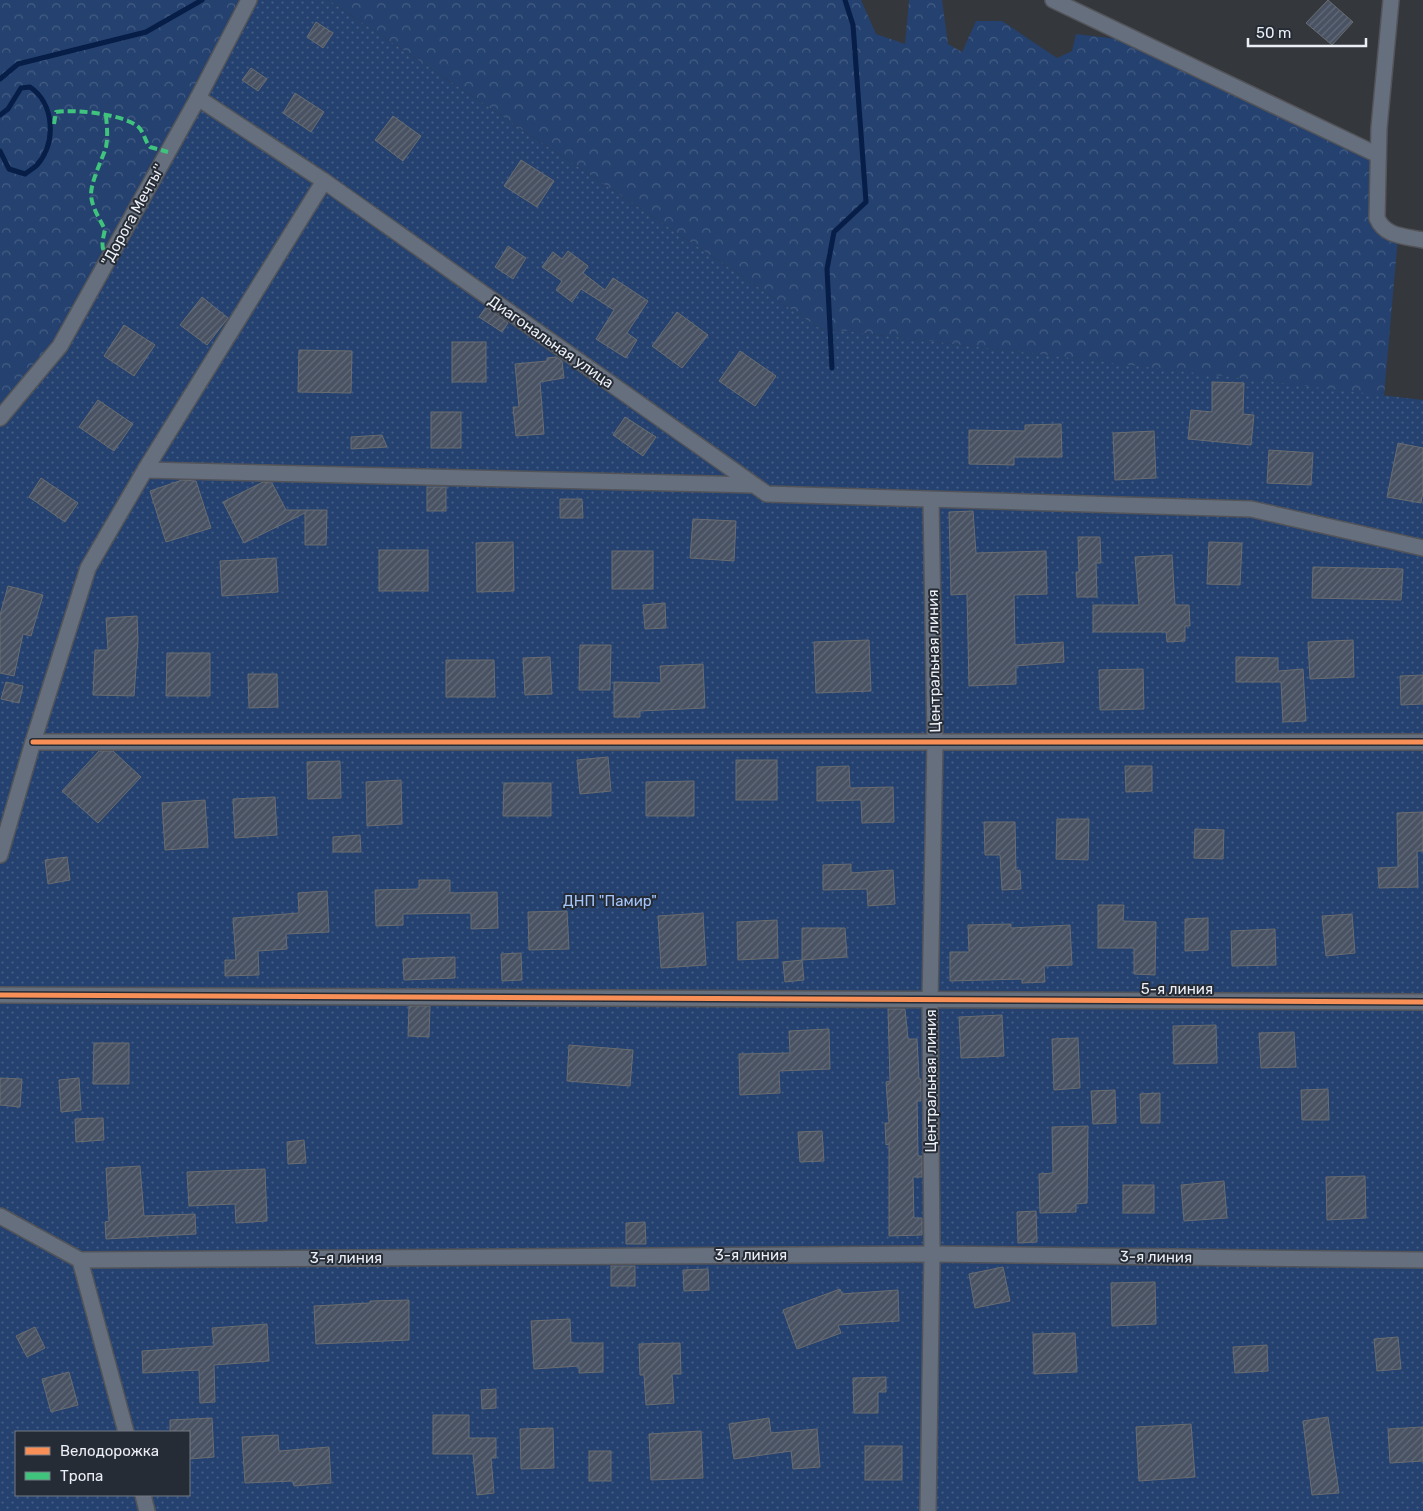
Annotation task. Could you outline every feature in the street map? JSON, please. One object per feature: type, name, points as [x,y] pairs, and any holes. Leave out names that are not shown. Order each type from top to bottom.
[{"type":"street","name":"\"Дорога Мечты''","points":[[0,418],[60,346],[198,98],[249,0]]},
{"type":"street","points":[[1053,0],[1378,155]]},
{"type":"street","points":[[1391,0],[1378,155],[1377,218],[1380,227],[1390,233],[1423,240]]},
{"type":"street","name":"Диагональная улица","points":[[198,98],[324,182],[767,494],[1251,509],[1423,548]]},
{"type":"street","points":[[0,854],[88,568],[145,470],[324,182]]},
{"type":"street","points":[[145,470],[754,485]]},
{"type":"street","name":"Центральная линия","points":[[928,1511],[932,1254],[930,1001],[935,741],[931,500]]},
{"type":"street","points":[[33,742],[1423,742]]},
{"type":"street","name":"5-я линия","points":[[0,994],[930,1001],[1423,1002]]},
{"type":"street","points":[[0,1216],[80,1260],[126,1431]]},
{"type":"street","name":"3-я линия","points":[[80,1260],[932,1254],[1423,1260]]},
{"type":"street","points":[[143,1496],[147,1511]]},
{"type":"green space","points":[[0,0],[249,0],[60,346],[0,418]]},
{"type":"green space","name":"ДНП \"Памир\"","points":[[249,0],[328,0],[819,328],[1423,400],[1423,1511],[0,1511],[0,418],[60,346]]},
{"type":"green space","points":[[328,0],[861,0],[876,34],[905,44],[909,0],[942,0],[948,44],[962,52],[976,21],[1002,21],[1057,58],[1072,51],[1076,34],[1143,42],[1376,156],[1377,218],[1398,237],[1384,396],[819,328]]},
{"type":"building","points":[[1328,0],[1353,22],[1332,45],[1306,23]]},
{"type":"building","points":[[316,22],[333,33],[323,48],[307,37]]},
{"type":"building","points":[[251,68],[267,79],[258,91],[242,80]]},
{"type":"building","points":[[295,93],[324,112],[311,132],[283,113]]},
{"type":"building","points":[[393,116],[421,136],[403,161],[375,140]]},
{"type":"building","points":[[521,160],[554,181],[537,207],[504,186]]},
{"type":"building","points":[[508,246],[526,258],[513,279],[495,267]]},
{"type":"building","points":[[568,251],[588,266],[583,273],[605,290],[613,278],[648,301],[627,333],[637,340],[626,358],[596,339],[614,310],[581,289],[572,302],[556,290],[562,281],[542,267],[553,252],[562,259]]},
{"type":"building","points":[[202,297],[228,318],[207,345],[180,325]]},
{"type":"building","points":[[486,307],[508,323],[502,332],[479,317]]},
{"type":"building","points":[[677,312],[708,335],[682,368],[652,346]]},
{"type":"building","points":[[124,325],[155,345],[134,376],[104,356]]},
{"type":"building","points":[[452,342],[486,342],[486,382],[452,382]]},
{"type":"building","points":[[299,350],[352,351],[351,393],[298,392]]},
{"type":"building","points":[[740,351],[776,376],[755,406],[719,381]]},
{"type":"building","points":[[556,357],[562,361],[564,378],[540,382],[544,434],[516,436],[513,407],[519,407],[515,364],[547,361],[547,358]]},
{"type":"building","points":[[1212,382],[1244,383],[1243,414],[1254,415],[1251,445],[1188,439],[1191,410],[1212,412]]},
{"type":"building","points":[[98,400],[133,424],[114,451],[79,427]]},
{"type":"building","points":[[431,412],[461,412],[461,448],[431,448]]},
{"type":"building","points":[[625,417],[656,437],[643,456],[613,435]]},
{"type":"building","points":[[1061,424],[1062,457],[1014,457],[1014,465],[969,464],[969,430],[1025,431],[1025,425]]},
{"type":"building","points":[[1154,431],[1156,478],[1115,480],[1113,433]]},
{"type":"building","points":[[382,435],[387,447],[351,449],[351,437]]},
{"type":"building","points":[[1398,443],[1423,448],[1423,492],[1421,503],[1387,497]]},
{"type":"building","points":[[1269,450],[1313,453],[1311,485],[1267,483]]},
{"type":"building","points":[[41,478],[78,503],[65,522],[29,497]]},
{"type":"building","points":[[182,480],[196,481],[211,528],[166,542],[150,491]]},
{"type":"building","points":[[263,482],[272,483],[286,510],[327,510],[326,545],[305,545],[305,513],[244,543],[223,502]]},
{"type":"building","points":[[427,487],[446,487],[446,511],[427,511]]},
{"type":"building","points":[[560,499],[582,499],[583,518],[560,518]]},
{"type":"building","points":[[973,511],[976,553],[1046,551],[1047,594],[1014,595],[1015,645],[1063,642],[1064,662],[1016,666],[1016,684],[969,686],[967,594],[951,595],[949,512]]},
{"type":"building","points":[[693,519],[736,521],[734,561],[690,558]]},
{"type":"building","points":[[1078,537],[1100,537],[1101,563],[1096,563],[1097,597],[1077,597],[1076,572],[1079,572]]},
{"type":"building","points":[[513,542],[514,591],[477,592],[476,543]]},
{"type":"building","points":[[1209,542],[1242,543],[1240,585],[1207,584]]},
{"type":"building","points":[[379,550],[428,550],[428,591],[379,591]]},
{"type":"building","points":[[612,551],[653,551],[653,589],[612,589]]},
{"type":"building","points":[[1172,555],[1175,605],[1189,605],[1190,626],[1185,626],[1185,641],[1167,642],[1166,632],[1093,632],[1093,605],[1139,605],[1135,557]]},
{"type":"building","points":[[276,558],[278,592],[222,596],[220,561]]},
{"type":"building","points":[[1313,567],[1403,569],[1401,600],[1312,598]]},
{"type":"building","points":[[8,586],[43,595],[31,636],[23,634],[14,676],[0,673],[0,615]]},
{"type":"building","points":[[665,603],[666,628],[645,629],[643,605]]},
{"type":"building","points":[[137,616],[138,640],[134,696],[93,695],[95,650],[108,650],[106,618]]},
{"type":"building","points":[[869,640],[871,691],[816,693],[814,642]]},
{"type":"building","points":[[1353,640],[1354,677],[1310,679],[1308,642]]},
{"type":"building","points":[[580,645],[611,645],[610,690],[579,690]]},
{"type":"building","points":[[167,653],[210,653],[210,696],[166,696]]},
{"type":"building","points":[[550,657],[552,694],[525,695],[523,658]]},
{"type":"building","points":[[1236,657],[1278,658],[1278,671],[1303,669],[1306,721],[1283,722],[1281,682],[1236,682]]},
{"type":"building","points":[[446,660],[494,660],[495,697],[446,697]]},
{"type":"building","points":[[703,664],[705,708],[640,711],[640,717],[614,717],[614,682],[661,683],[660,666]]},
{"type":"building","points":[[1143,669],[1144,709],[1100,710],[1099,670]]},
{"type":"building","points":[[248,674],[277,674],[278,707],[249,708]]},
{"type":"building","points":[[1423,675],[1423,704],[1401,705],[1400,676]]},
{"type":"building","points":[[6,682],[23,686],[19,703],[1,699]]},
{"type":"building","points":[[99,751],[113,751],[141,777],[98,823],[62,791]]},
{"type":"building","points":[[608,757],[611,791],[580,794],[577,760]]},
{"type":"building","points":[[736,760],[777,760],[777,800],[736,800]]},
{"type":"building","points":[[340,761],[341,798],[308,799],[307,762]]},
{"type":"building","points":[[849,766],[850,788],[893,787],[894,822],[862,823],[861,800],[817,801],[817,767]]},
{"type":"building","points":[[1125,766],[1152,766],[1152,791],[1126,792]]},
{"type":"building","points":[[401,780],[402,824],[367,826],[366,782]]},
{"type":"building","points":[[694,781],[694,816],[646,816],[646,782]]},
{"type":"building","points":[[504,783],[551,783],[551,816],[503,816]]},
{"type":"building","points":[[275,797],[277,835],[235,838],[233,799]]},
{"type":"building","points":[[205,800],[208,847],[165,850],[162,803]]},
{"type":"building","points":[[1423,812],[1423,851],[1417,851],[1418,887],[1379,888],[1378,868],[1398,867],[1397,813]]},
{"type":"building","points":[[1057,819],[1089,819],[1088,860],[1056,859]]},
{"type":"building","points":[[984,822],[1015,822],[1016,871],[1020,870],[1021,889],[1002,890],[1000,855],[985,855]]},
{"type":"building","points":[[1195,829],[1224,830],[1223,859],[1194,858]]},
{"type":"building","points":[[360,835],[361,852],[333,852],[333,837]]},
{"type":"building","points":[[67,857],[70,880],[48,884],[45,860]]},
{"type":"building","points":[[851,864],[851,873],[893,870],[895,904],[868,906],[867,889],[823,890],[823,865]]},
{"type":"building","points":[[419,880],[450,880],[450,893],[497,892],[498,928],[471,929],[471,913],[403,914],[403,925],[376,926],[375,890],[419,889]]},
{"type":"building","points":[[327,891],[329,932],[286,934],[287,949],[258,951],[259,975],[225,976],[225,960],[236,960],[233,918],[299,913],[298,893]]},
{"type":"building","points":[[1098,905],[1124,905],[1123,921],[1156,922],[1155,975],[1134,974],[1134,948],[1098,948]]},
{"type":"building","points":[[567,911],[569,949],[529,950],[528,912]]},
{"type":"building","points":[[703,913],[706,965],[661,968],[658,916]]},
{"type":"building","points":[[1352,914],[1355,953],[1326,956],[1322,916]]},
{"type":"building","points":[[1208,918],[1208,950],[1185,951],[1185,919]]},
{"type":"building","points":[[777,920],[778,958],[738,960],[737,922]]},
{"type":"building","points":[[1011,924],[1011,928],[1070,925],[1072,965],[1044,966],[1045,982],[1022,983],[1022,979],[950,981],[950,952],[969,952],[968,925]]},
{"type":"building","points":[[802,928],[845,928],[847,957],[802,960]]},
{"type":"building","points":[[1275,929],[1276,965],[1232,966],[1231,931]]},
{"type":"building","points":[[521,953],[522,980],[502,981],[501,954]]},
{"type":"building","points":[[455,957],[455,978],[404,980],[403,959]]},
{"type":"building","points":[[802,960],[804,980],[785,982],[783,962]]},
{"type":"building","points":[[409,1006],[430,1006],[429,1037],[408,1036]]},
{"type":"building","points":[[888,1009],[905,1009],[908,1039],[917,1039],[919,1079],[921,1079],[921,1101],[917,1101],[918,1156],[922,1156],[922,1177],[913,1177],[914,1218],[922,1218],[922,1235],[889,1236],[889,1144],[886,1145],[885,1123],[889,1123],[886,1082],[890,1081]]},
{"type":"building","points":[[1002,1015],[1004,1056],[961,1058],[959,1017]]},
{"type":"building","points":[[1216,1025],[1217,1063],[1174,1064],[1173,1026]]},
{"type":"building","points":[[829,1029],[830,1069],[779,1071],[780,1093],[740,1095],[739,1054],[790,1053],[789,1031]]},
{"type":"building","points":[[1294,1032],[1296,1067],[1261,1068],[1259,1033]]},
{"type":"building","points":[[1078,1038],[1080,1088],[1054,1090],[1052,1039]]},
{"type":"building","points":[[94,1043],[129,1043],[129,1084],[93,1084]]},
{"type":"building","points":[[569,1045],[633,1050],[630,1086],[567,1081]]},
{"type":"building","points":[[0,1078],[22,1079],[20,1107],[0,1105]]},
{"type":"building","points":[[79,1078],[81,1110],[61,1112],[59,1080]]},
{"type":"building","points":[[1328,1089],[1329,1120],[1302,1120],[1301,1090]]},
{"type":"building","points":[[1115,1090],[1116,1123],[1093,1124],[1091,1091]]},
{"type":"building","points":[[1160,1093],[1160,1123],[1141,1123],[1140,1094]]},
{"type":"building","points":[[103,1118],[104,1140],[76,1142],[75,1119]]},
{"type":"building","points":[[1088,1126],[1087,1203],[1076,1204],[1076,1212],[1040,1213],[1039,1174],[1053,1173],[1052,1127]]},
{"type":"building","points":[[822,1131],[824,1161],[800,1162],[798,1132]]},
{"type":"building","points":[[304,1140],[306,1163],[288,1164],[287,1142]]},
{"type":"building","points":[[140,1166],[144,1216],[195,1214],[196,1234],[106,1239],[105,1222],[109,1221],[106,1168]]},
{"type":"building","points":[[265,1169],[267,1221],[236,1223],[235,1204],[189,1206],[187,1172]]},
{"type":"building","points":[[1365,1176],[1366,1218],[1327,1220],[1326,1177]]},
{"type":"building","points":[[1224,1181],[1227,1218],[1184,1221],[1181,1185]]},
{"type":"building","points":[[1123,1185],[1154,1185],[1154,1213],[1123,1213]]},
{"type":"building","points":[[1036,1211],[1037,1242],[1018,1243],[1017,1212]]},
{"type":"building","points":[[645,1222],[646,1244],[626,1244],[626,1223]]},
{"type":"building","points":[[611,1266],[635,1266],[635,1286],[611,1286]]},
{"type":"building","points":[[1003,1267],[1010,1301],[975,1308],[969,1274]]},
{"type":"building","points":[[708,1269],[709,1290],[684,1291],[683,1270]]},
{"type":"building","points":[[1155,1282],[1156,1324],[1112,1326],[1111,1283]]},
{"type":"building","points":[[840,1289],[842,1294],[898,1290],[899,1321],[838,1325],[841,1333],[797,1349],[783,1310]]},
{"type":"building","points":[[409,1300],[409,1340],[316,1344],[314,1306]]},
{"type":"building","points":[[570,1319],[571,1343],[603,1343],[603,1372],[579,1373],[579,1366],[534,1369],[531,1321]]},
{"type":"building","points":[[267,1324],[269,1361],[214,1365],[215,1402],[200,1403],[199,1370],[143,1373],[142,1351],[214,1346],[212,1328]]},
{"type":"building","points":[[35,1327],[45,1348],[27,1357],[16,1336]]},
{"type":"building","points":[[1075,1333],[1077,1372],[1034,1374],[1033,1334]]},
{"type":"building","points":[[1398,1337],[1401,1369],[1377,1371],[1374,1339]]},
{"type":"building","points":[[680,1343],[681,1374],[672,1374],[674,1403],[646,1405],[644,1375],[640,1375],[639,1344]]},
{"type":"building","points":[[1267,1345],[1268,1371],[1235,1373],[1233,1347]]},
{"type":"building","points":[[69,1372],[78,1405],[51,1412],[42,1379]]},
{"type":"building","points":[[886,1377],[886,1392],[878,1392],[878,1413],[854,1413],[853,1378]]},
{"type":"building","points":[[496,1389],[496,1408],[482,1409],[481,1390]]},
{"type":"building","points":[[433,1415],[469,1415],[469,1438],[496,1438],[496,1458],[491,1458],[494,1493],[477,1495],[473,1454],[433,1454]]},
{"type":"building","points":[[1328,1417],[1339,1493],[1312,1495],[1303,1421]]},
{"type":"building","points":[[212,1418],[214,1457],[190,1459],[190,1431],[170,1431],[170,1420]]},
{"type":"building","points":[[769,1418],[771,1433],[817,1429],[820,1467],[793,1469],[791,1451],[734,1459],[729,1424]]},
{"type":"building","points":[[1191,1424],[1195,1477],[1139,1481],[1136,1427]]},
{"type":"building","points":[[1423,1427],[1423,1461],[1390,1463],[1388,1429]]},
{"type":"building","points":[[553,1428],[554,1468],[521,1469],[520,1429]]},
{"type":"building","points":[[701,1431],[703,1478],[651,1480],[649,1434]]},
{"type":"building","points":[[278,1435],[279,1451],[329,1447],[331,1483],[294,1486],[293,1481],[245,1483],[242,1437]]},
{"type":"building","points":[[865,1446],[902,1446],[902,1480],[865,1480]]},
{"type":"building","points":[[589,1451],[611,1451],[611,1481],[589,1481]]},
{"type":"waterway","points":[[0,79],[18,64],[146,32],[202,0]]},
{"type":"waterway","points":[[832,368],[827,269],[834,232],[866,202],[853,25],[845,0]]},
{"type":"waterway","points":[[0,115],[8,109],[21,88],[30,87],[44,103],[50,123],[48,145],[43,156],[37,165],[25,174],[9,169],[0,151]]},
{"type":"marked path","points":[[54,124],[56,112],[85,112],[108,115],[136,125],[150,147],[168,152]]},
{"type":"marked path","points":[[106,116],[106,147],[91,189],[91,195],[105,230],[102,245],[104,252],[109,258]]},
{"type":"cycle path","points":[[33,742],[1423,742]]},
{"type":"cycle path","points":[[0,995],[1423,1002]]}]
